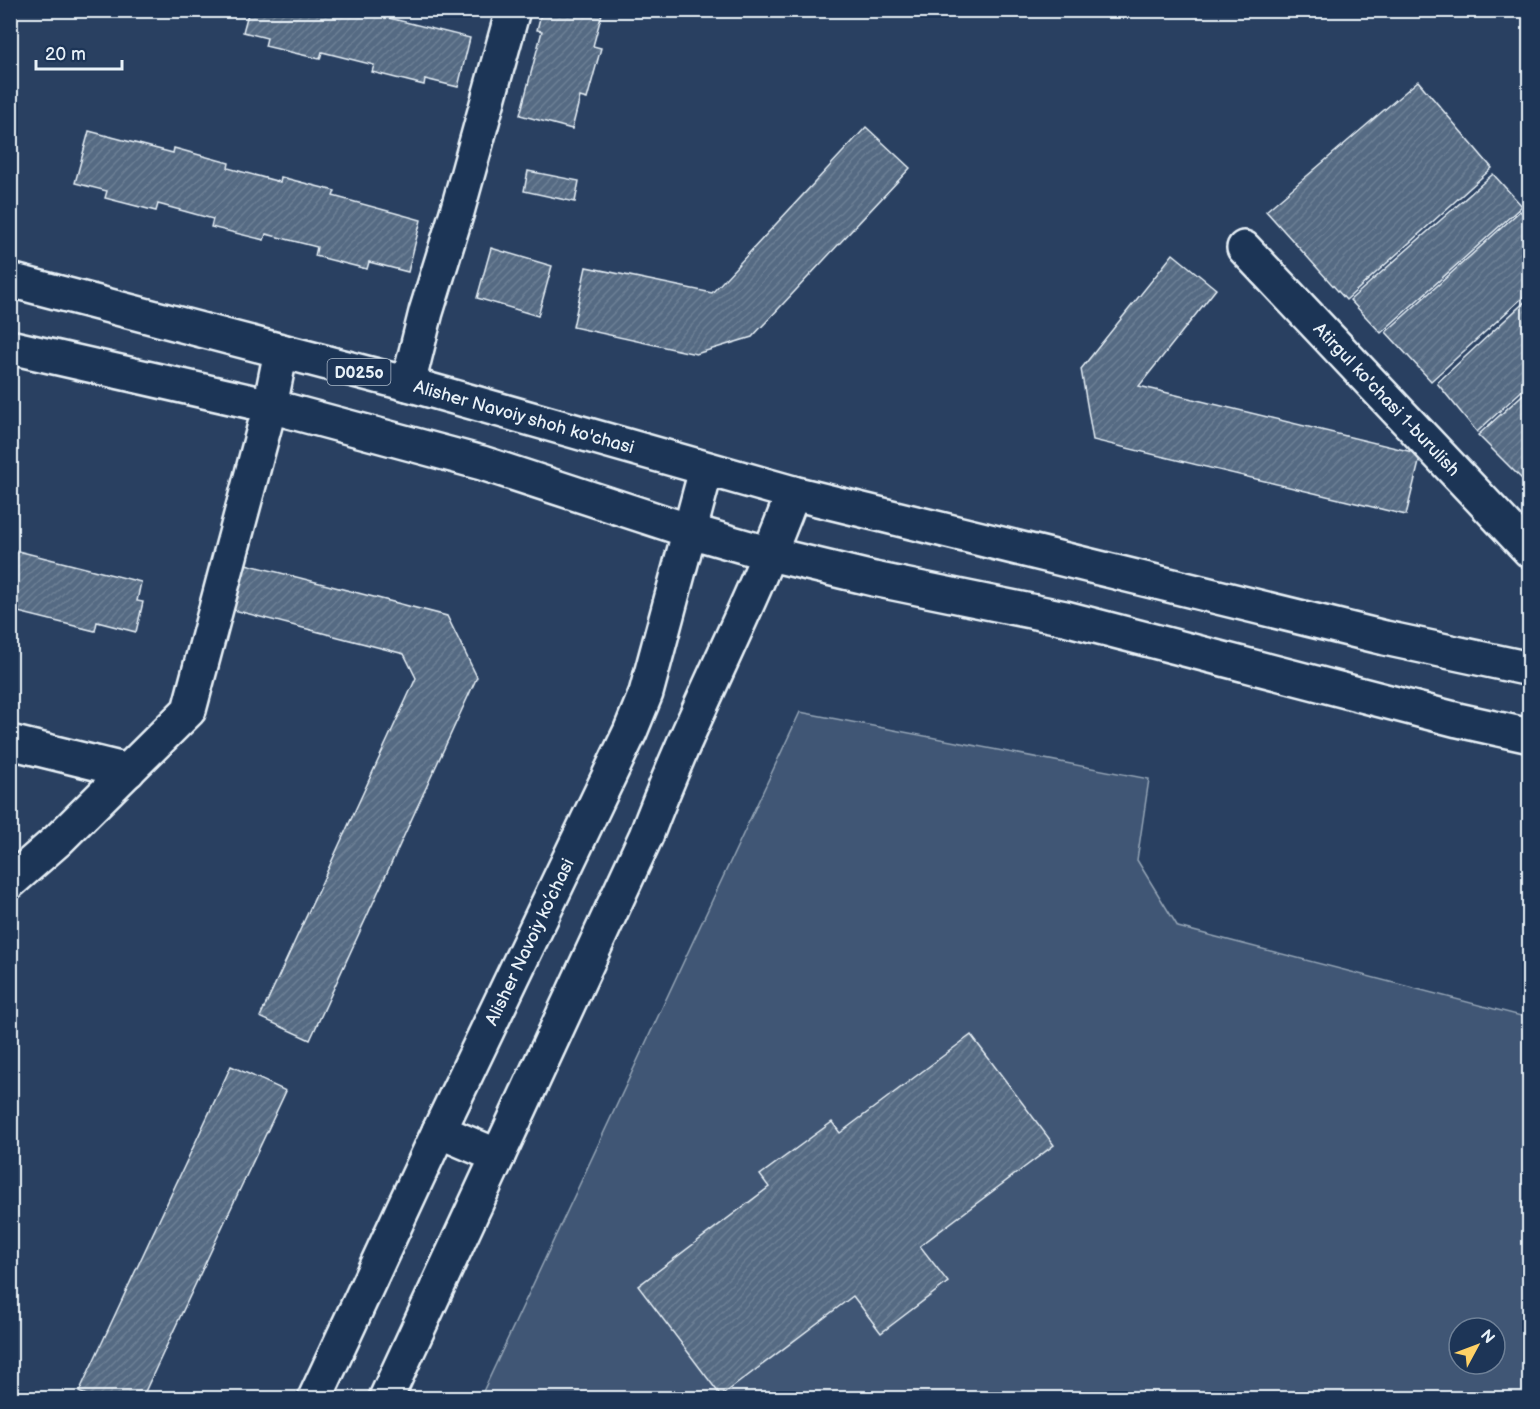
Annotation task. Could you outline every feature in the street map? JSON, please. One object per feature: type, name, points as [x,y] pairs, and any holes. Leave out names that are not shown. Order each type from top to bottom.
[{"type":"main road","points":[[408,384],[426,312],[457,212],[513,10]]},
{"type":"main road","name":"Atirgul ko'chasi 1-burulish","points":[[1244,248],[1530,551]]},
{"type":"main road","name":"Alisher Navoiy shoh ko'chasi","points":[[10,280],[408,384],[793,494],[1374,635],[1530,669]]},
{"type":"main road","points":[[10,347],[270,406],[482,463],[690,531],[770,554],[874,579],[1065,618],[1458,720],[1530,736]]},
{"type":"main road","points":[[10,882],[58,840],[189,710],[270,406],[281,351]]},
{"type":"main road","name":"Alisher Navoiy ko’chasi","points":[[315,1398],[439,1131],[630,732],[646,693],[706,470]]},
{"type":"main road","points":[[386,1398],[646,836],[667,781],[770,554],[793,494]]},
{"type":"main road","points":[[10,742],[128,771]]},
{"type":"main road","points":[[439,1131],[498,1156]]},
{"type":"shaded area","points":[[800,712],[1149,779],[1137,860],[1178,927],[1529,1018],[1529,1398],[480,1398]]},
{"type":"building","points":[[249,10],[386,10],[385,17],[470,38],[458,87],[425,79],[424,85],[372,72],[374,65],[322,52],[320,59],[265,46],[267,38],[243,32]]},
{"type":"building","points":[[542,10],[603,10],[593,46],[601,48],[587,99],[580,97],[572,129],[520,115],[542,31],[537,30]]},
{"type":"building","points":[[1418,81],[1492,168],[1346,300],[1266,211]]},
{"type":"building","points":[[866,127],[910,168],[752,337],[696,354],[573,327],[586,267],[712,293]]},
{"type":"building","points":[[89,131],[173,153],[174,148],[229,163],[228,168],[280,182],[281,177],[335,191],[333,196],[421,220],[408,272],[369,262],[367,269],[315,256],[317,247],[266,234],[264,240],[211,227],[213,219],[158,204],[156,211],[105,198],[107,191],[75,183]]},
{"type":"building","points":[[528,171],[579,181],[575,202],[524,191]]},
{"type":"building","points":[[1493,174],[1522,206],[1381,333],[1350,300]]},
{"type":"building","points":[[1520,211],[1530,221],[1530,291],[1431,381],[1386,332]]},
{"type":"building","points":[[491,248],[552,266],[538,316],[477,298]]},
{"type":"building","points":[[1173,254],[1216,289],[1139,386],[1421,454],[1406,515],[1093,440],[1081,369]]},
{"type":"building","points":[[1530,297],[1530,383],[1477,432],[1437,383]]},
{"type":"building","points":[[1530,388],[1530,487],[1478,435]]},
{"type":"building","points":[[10,549],[141,582],[137,601],[143,602],[136,632],[97,622],[95,631],[10,610]]},
{"type":"building","points":[[238,562],[447,616],[477,677],[310,1040],[260,1017],[416,678],[404,654],[226,608]]},
{"type":"building","points":[[971,1035],[1054,1145],[920,1246],[948,1282],[881,1333],[853,1296],[721,1396],[638,1286],[769,1187],[760,1175],[832,1122],[840,1133]]},
{"type":"building","points":[[231,1066],[286,1091],[142,1398],[93,1398],[79,1392]]}]
